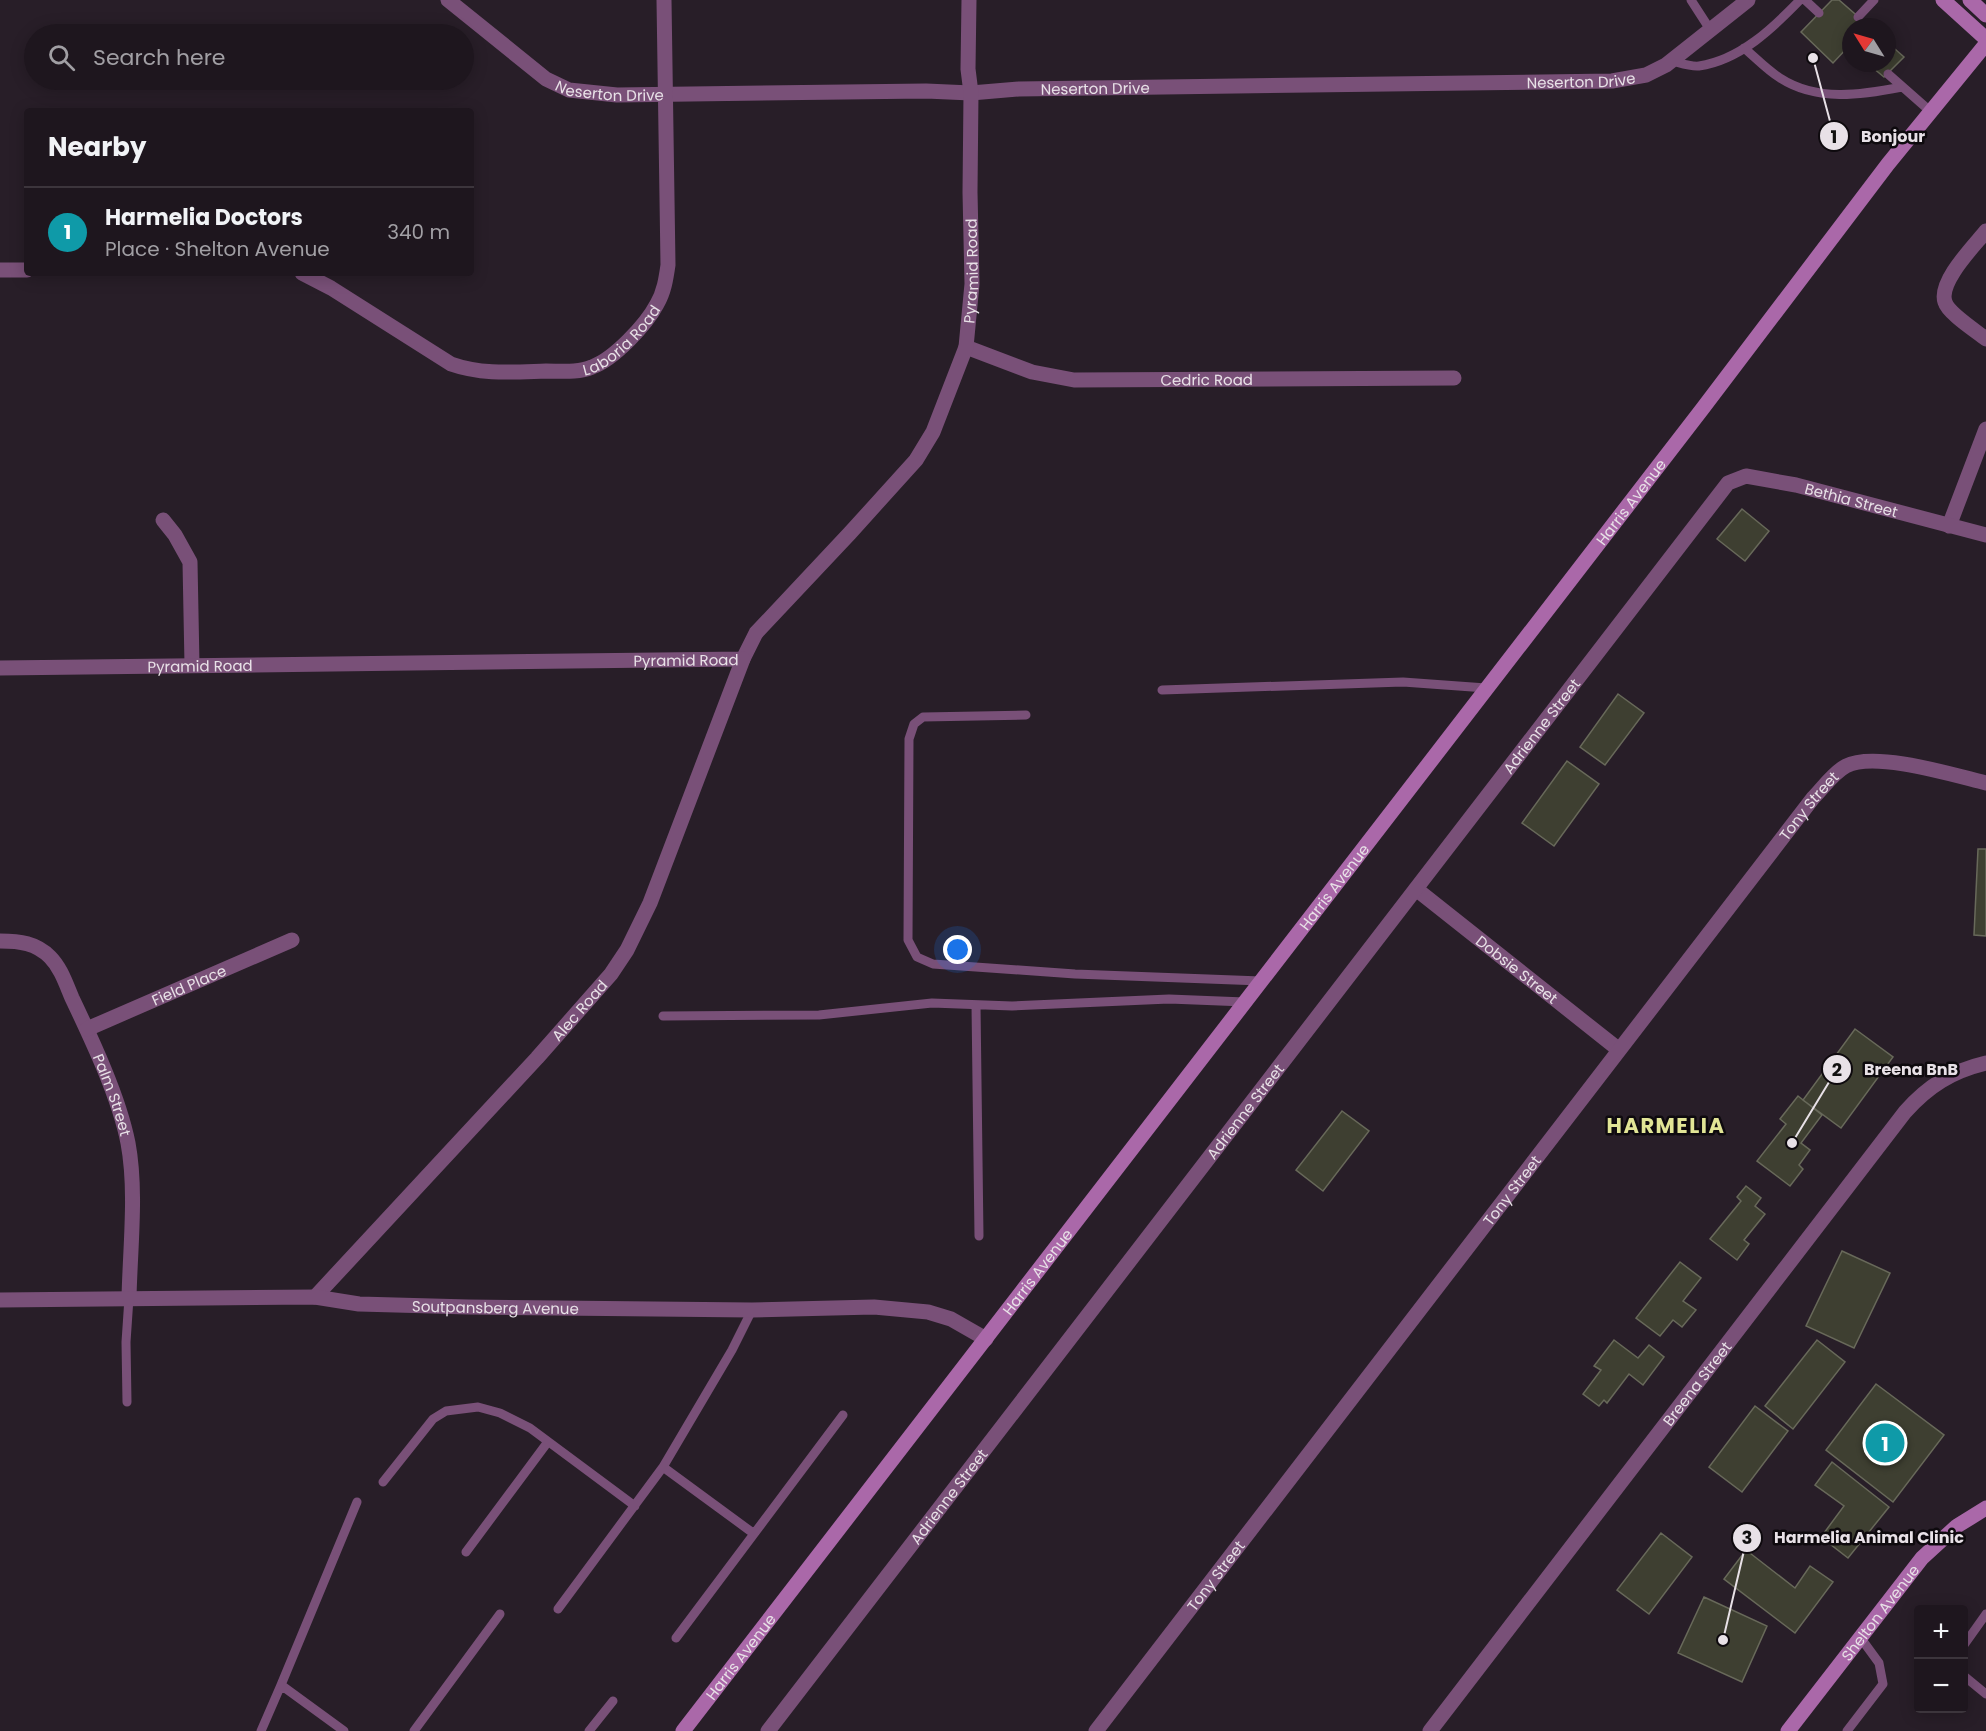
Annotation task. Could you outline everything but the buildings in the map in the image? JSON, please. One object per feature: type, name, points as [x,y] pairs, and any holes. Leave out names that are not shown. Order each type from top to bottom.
[{"type":"main road","points":[[1943,0],[1986,39]]},
{"type":"main road","points":[[1970,0],[1986,15]]},
{"type":"main road","name":"Harris Avenue","points":[[683,1731],[1930,111],[1986,44]]},
{"type":"main road","name":"Shelton Avenue","points":[[1788,1731],[1922,1558],[1941,1539],[1986,1508]]},
{"type":"street","name":"Neserton Drive","points":[[448,0],[538,73],[558,86],[589,93],[664,94],[926,91],[971,93],[1019,89],[1627,80],[1646,75],[1672,61],[1748,0]]},
{"type":"street","name":"Laboria Road","points":[[308,276],[332,288],[451,364],[467,370],[487,372],[575,371],[591,368],[605,360],[639,328],[657,306],[666,283],[668,265],[664,0]]},
{"type":"street","name":"Pyramid Road","points":[[0,668],[743,659],[756,633],[916,460],[933,432],[966,347],[972,284],[969,0]]},
{"type":"street","points":[[1986,231],[1948,279],[1944,293],[1947,306],[1986,339]]},
{"type":"street","points":[[0,270],[24,270]]},
{"type":"street","name":"Cedric Road","points":[[966,347],[1032,372],[1074,380],[1454,378]]},
{"type":"street","points":[[1949,526],[1986,429]]},
{"type":"street","name":"Bethia Street","points":[[1721,492],[1732,480],[1752,477],[1796,485],[1986,535]]},
{"type":"street","name":"Adrienne Street","points":[[768,1731],[1721,492]]},
{"type":"street","points":[[163,520],[175,535],[190,562],[192,665]]},
{"type":"street","name":"Alec Road","points":[[315,1297],[537,1058],[610,974],[627,950],[650,903],[743,659]]},
{"type":"street","name":"Tony Street","points":[[1096,1731],[1618,1049],[1814,798],[1844,767],[1862,761],[1885,761],[1986,783]]},
{"type":"street","name":"Dobsie Street","points":[[1416,889],[1618,1049]]},
{"type":"street","name":"Field Place","points":[[87,1029],[292,940]]},
{"type":"street","name":"Palm Street","points":[[0,941],[35,946],[57,965],[87,1029],[121,1118],[128,1144],[132,1189],[129,1298]]},
{"type":"street","name":"Breena Street","points":[[1430,1731],[1905,1112],[1937,1082],[1952,1073],[1986,1063]]},
{"type":"street","name":"Soutpansberg Avenue","points":[[0,1300],[315,1297],[359,1304],[752,1310],[874,1307],[927,1312],[951,1319],[986,1339]]},
{"type":"lane","points":[[1691,0],[1711,31]]},
{"type":"lane","points":[[1672,61],[1697,66],[1719,61],[1770,31],[1800,0]]},
{"type":"lane","points":[[1805,0],[1819,13]]},
{"type":"lane","points":[[1858,17],[1874,0]]},
{"type":"lane","points":[[1744,48],[1778,77],[1812,93],[1865,94],[1902,87]]},
{"type":"lane","points":[[1888,74],[1930,111]]},
{"type":"lane","points":[[1162,690],[1403,682],[1486,688]]},
{"type":"lane","points":[[1026,715],[923,717],[914,724],[909,739],[908,940],[917,957],[933,964],[1075,974],[1261,981]]},
{"type":"lane","points":[[663,1016],[819,1015],[932,1003],[1024,1006],[1169,999],[1245,1002]]},
{"type":"lane","points":[[976,1005],[980,1236]]},
{"type":"lane","points":[[128,1402],[126,1342],[129,1298]]},
{"type":"lane","points":[[558,1609],[663,1467],[732,1350],[752,1310]]},
{"type":"lane","points":[[383,1482],[433,1419],[446,1411],[470,1407],[489,1409],[530,1428],[547,1443],[635,1506]]},
{"type":"lane","points":[[676,1638],[843,1415]]},
{"type":"lane","points":[[466,1552],[547,1443]]},
{"type":"lane","points":[[663,1467],[753,1533]]},
{"type":"lane","points":[[261,1731],[357,1502]]},
{"type":"lane","points":[[414,1731],[500,1614]]},
{"type":"lane","points":[[1968,1639],[1986,1614]]},
{"type":"lane","points":[[1847,1731],[1883,1684],[1879,1663],[1860,1637]]},
{"type":"lane","points":[[1968,1679],[1986,1694]]},
{"type":"lane","points":[[280,1685],[344,1731]]},
{"type":"lane","points":[[589,1731],[613,1701]]},
{"type":"place","name":"Bonjour","points":[[1813,58]]},
{"type":"place","name":"Breena BnB","points":[[1792,1143]]},
{"type":"place","name":"Harmelia Doctors","points":[[1885,1443]]},
{"type":"place","name":"Harmelia Animal Clinic","points":[[1723,1640]]},
{"type":"district","name":"HARMELIA","points":[[1666,1125]]}]
